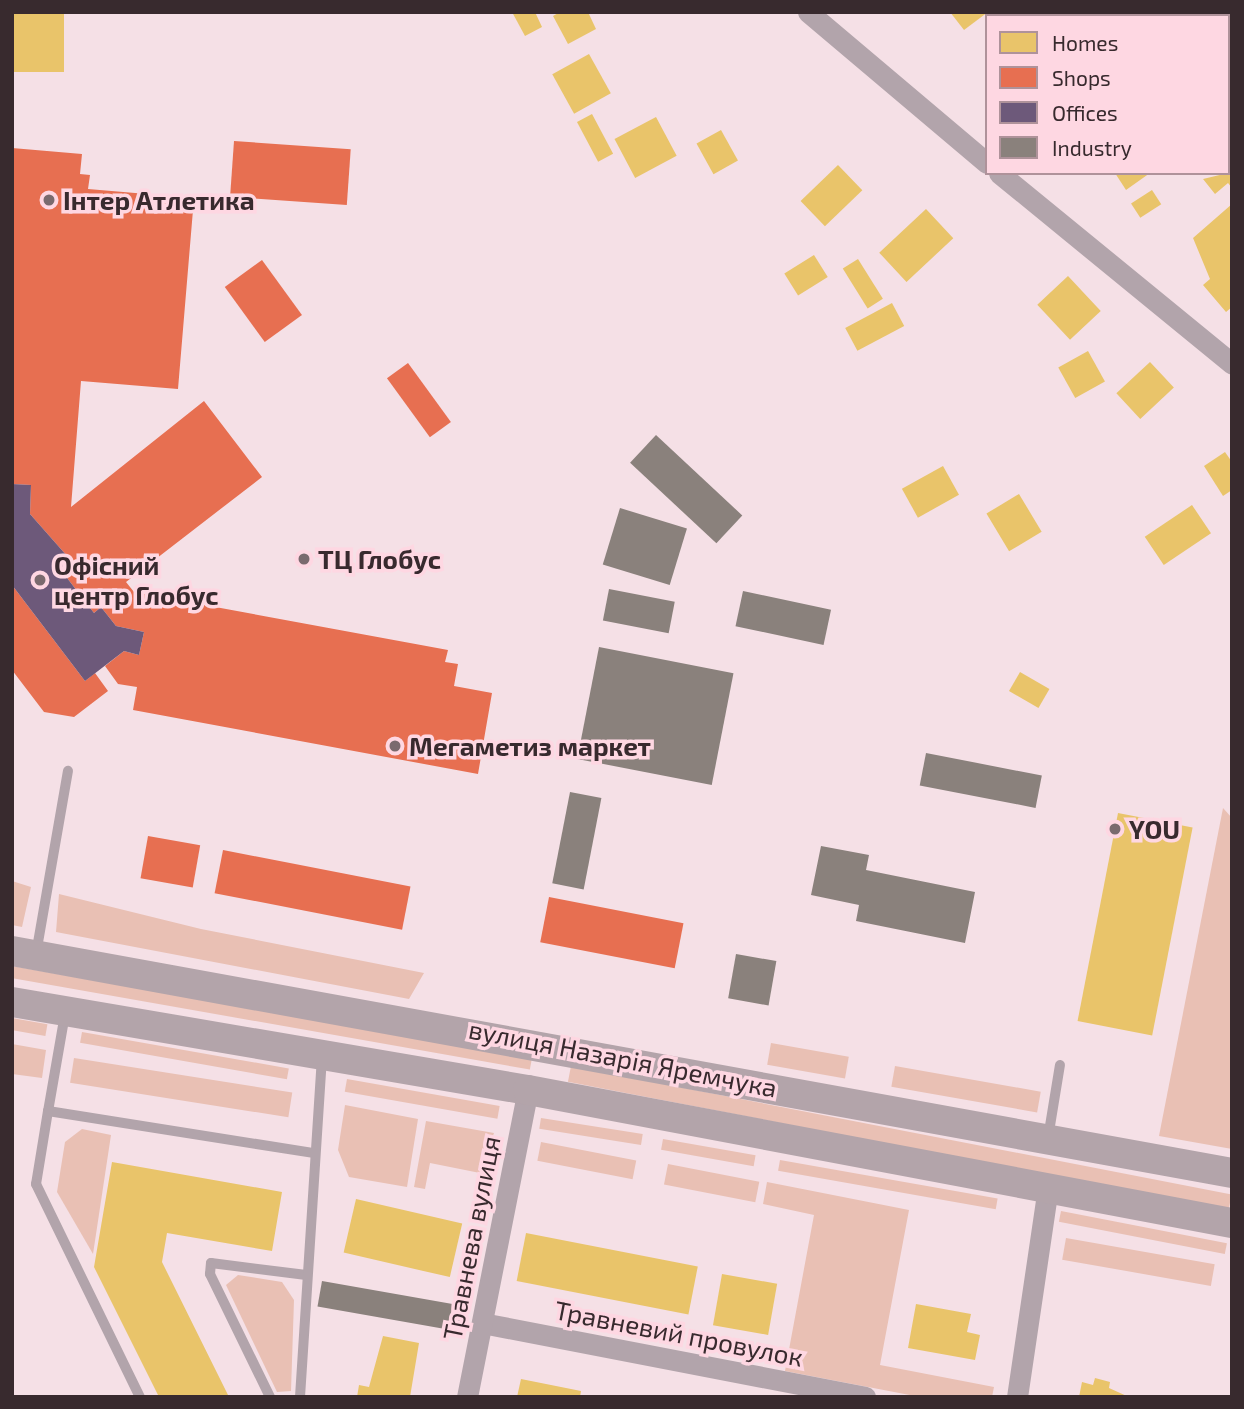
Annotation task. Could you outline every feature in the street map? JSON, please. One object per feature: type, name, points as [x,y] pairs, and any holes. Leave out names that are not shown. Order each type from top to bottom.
[{"type":"street","points":[[808,12],[985,161]]},
{"type":"street","points":[[1001,175],[1232,364]]},
{"type":"street","name":"вулиця Назарія Яремчука","points":[[24,953],[557,1046],[1232,1173]]},
{"type":"street","name":"вулиця Назарія Яремчука","points":[[12,1002],[538,1092],[1232,1223]]},
{"type":"street","points":[[538,1092],[557,1046]]},
{"type":"street","name":"Травнева вулиця","points":[[467,1397],[482,1323],[538,1092]]},
{"type":"street","points":[[1017,1397],[1048,1188]]},
{"type":"street","name":"Травневий провулок","points":[[482,1323],[865,1397]]},
{"type":"lane","points":[[24,953],[68,771]]},
{"type":"lane","points":[[66,1011],[36,1184],[140,1397]]},
{"type":"lane","points":[[300,1397],[313,1153],[322,1056]]},
{"type":"lane","points":[[1048,1138],[1060,1065]]},
{"type":"lane","points":[[48,1111],[313,1153]]},
{"type":"lane","points":[[270,1397],[210,1274],[211,1263],[306,1275]]},
{"type":"shaded area","points":[[1223,808],[1232,818],[1232,1149],[1159,1136]]},
{"type":"shaded area","points":[[12,881],[31,887],[22,927],[12,925]]},
{"type":"shaded area","points":[[59,894],[201,929],[424,973],[409,999],[56,932]]},
{"type":"shaded area","points":[[12,966],[532,1058],[530,1070],[12,978]]},
{"type":"shaded area","points":[[12,1018],[47,1024],[45,1036],[12,1030]]},
{"type":"shaded area","points":[[82,1032],[289,1068],[287,1079],[80,1043]]},
{"type":"shaded area","points":[[771,1043],[849,1057],[845,1078],[767,1065]]},
{"type":"shaded area","points":[[12,1044],[46,1050],[42,1078],[12,1074]]},
{"type":"shaded area","points":[[74,1058],[292,1093],[288,1117],[70,1083]]},
{"type":"shaded area","points":[[571,1066],[1232,1194],[1229,1210],[568,1082]]},
{"type":"shaded area","points":[[895,1066],[1041,1092],[1037,1112],[891,1087]]},
{"type":"shaded area","points":[[347,1079],[500,1106],[497,1119],[345,1092]]},
{"type":"shaded area","points":[[345,1105],[418,1119],[407,1187],[349,1177],[338,1150]]},
{"type":"shaded area","points":[[541,1118],[643,1134],[641,1145],[539,1129]]},
{"type":"shaded area","points":[[426,1121],[494,1133],[480,1173],[430,1163],[425,1189],[414,1187]]},
{"type":"shaded area","points":[[82,1129],[111,1135],[93,1254],[57,1192],[65,1142]]},
{"type":"shaded area","points":[[663,1139],[756,1155],[754,1166],[661,1150]]},
{"type":"shaded area","points":[[541,1142],[636,1161],[633,1179],[537,1161]]},
{"type":"shaded area","points":[[780,1160],[998,1198],[996,1209],[778,1171]]},
{"type":"shaded area","points":[[668,1164],[759,1182],[755,1202],[664,1185]]},
{"type":"shaded area","points":[[767,1182],[909,1210],[880,1365],[994,1387],[992,1397],[920,1397],[785,1371],[814,1215],[763,1204]]},
{"type":"shaded area","points":[[1061,1211],[1227,1243],[1225,1254],[1059,1222]]},
{"type":"shaded area","points":[[1066,1238],[1215,1264],[1211,1286],[1062,1260]]},
{"type":"shaded area","points":[[238,1275],[282,1282],[294,1300],[291,1391],[277,1392],[226,1285]]},
{"type":"building: Homes","points":[[12,12],[64,12],[64,72],[12,72]]},
{"type":"building: Homes","points":[[512,12],[535,12],[542,27],[525,36]]},
{"type":"building: Homes","points":[[560,12],[588,12],[596,29],[568,44],[553,16]]},
{"type":"building: Homes","points":[[950,12],[988,12],[985,14],[964,30]]},
{"type":"building: Homes","points":[[589,54],[611,93],[574,114],[552,74]]},
{"type":"building: Homes","points":[[592,114],[613,154],[598,162],[577,122]]},
{"type":"building: Homes","points":[[656,117],[677,156],[635,178],[615,139]]},
{"type":"building: Homes","points":[[721,130],[738,161],[713,174],[697,144]]},
{"type":"building: Homes","points":[[1232,156],[1232,188],[1228,183],[1215,194],[1203,179],[1230,175]]},
{"type":"building: Homes","points":[[838,165],[862,190],[825,226],[801,201]]},
{"type":"building: Homes","points":[[1116,175],[1147,175],[1126,190]]},
{"type":"building: Homes","points":[[1152,190],[1161,204],[1140,218],[1131,204]]},
{"type":"building: Homes","points":[[1232,204],[1232,307],[1226,312],[1203,285],[1210,279],[1193,238]]},
{"type":"building: Homes","points":[[926,209],[953,238],[906,282],[879,253]]},
{"type":"building: Homes","points":[[814,255],[828,277],[798,296],[784,274]]},
{"type":"building: Homes","points":[[858,259],[883,299],[868,308],[843,269]]},
{"type":"building: Homes","points":[[1068,276],[1101,311],[1070,340],[1037,305]]},
{"type":"building: Homes","points":[[892,303],[904,326],[857,351],[845,328]]},
{"type":"building: Homes","points":[[1088,351],[1105,382],[1075,398],[1058,367]]},
{"type":"building: Homes","points":[[1150,362],[1174,388],[1140,419],[1116,393]]},
{"type":"building: Homes","points":[[1225,452],[1232,462],[1232,490],[1223,496],[1204,466]]},
{"type":"building: Homes","points":[[943,466],[959,495],[918,518],[902,489]]},
{"type":"building: Homes","points":[[1019,494],[1042,532],[1009,551],[986,514]]},
{"type":"building: Homes","points":[[1192,505],[1211,533],[1164,565],[1145,537]]},
{"type":"building: Homes","points":[[1020,672],[1049,689],[1038,708],[1009,691]]},
{"type":"building: Homes","points":[[1118,813],[1193,828],[1152,1036],[1078,1021]]},
{"type":"building: Homes","points":[[112,1162],[282,1192],[272,1251],[167,1233],[162,1262],[229,1397],[159,1397],[94,1267]]},
{"type":"building: Homes","points":[[356,1199],[462,1224],[450,1277],[344,1253]]},
{"type":"building: Homes","points":[[526,1233],[698,1266],[688,1314],[517,1281]]},
{"type":"building: Homes","points":[[722,1274],[777,1284],[768,1335],[713,1325]]},
{"type":"building: Homes","points":[[916,1304],[971,1314],[967,1332],[980,1335],[975,1360],[908,1348]]},
{"type":"building: Homes","points":[[383,1336],[419,1343],[410,1397],[357,1397],[359,1385],[369,1387]]},
{"type":"building: Homes","points":[[1095,1378],[1110,1382],[1109,1388],[1129,1397],[1079,1397],[1082,1382],[1093,1385]]},
{"type":"building: Homes","points":[[521,1379],[581,1391],[580,1397],[517,1397]]},
{"type":"building: Shops","points":[[234,141],[351,149],[347,205],[230,197]]},
{"type":"building: Shops","points":[[12,148],[82,154],[80,174],[90,175],[88,189],[194,198],[178,389],[81,381],[71,507],[204,401],[262,477],[126,582],[134,592],[448,650],[445,662],[458,664],[454,686],[492,693],[478,774],[133,710],[137,687],[118,684],[105,666],[124,651],[139,655],[144,632],[116,626],[101,607],[94,613],[64,574],[75,565],[30,514],[31,485],[12,484]]},
{"type":"building: Shops","points":[[262,260],[302,315],[265,342],[225,287]]},
{"type":"building: Shops","points":[[408,363],[451,422],[430,437],[387,378]]},
{"type":"building: Shops","points":[[12,585],[85,681],[95,673],[108,691],[74,717],[44,712],[12,670]]},
{"type":"building: Shops","points":[[148,836],[200,845],[193,888],[141,878]]},
{"type":"building: Shops","points":[[223,850],[410,886],[402,930],[215,893]]},
{"type":"building: Shops","points":[[549,897],[683,923],[675,968],[540,942]]},
{"type":"building: Offices","name":"Офісний центр Глобус","points":[[12,484],[31,485],[30,514],[75,565],[64,574],[94,613],[101,607],[116,626],[144,632],[139,655],[124,651],[85,681],[12,585]]},
{"type":"building: Industry","points":[[656,435],[742,515],[716,543],[630,463]]},
{"type":"building: Industry","points":[[620,508],[687,528],[670,585],[603,564]]},
{"type":"building: Industry","points":[[609,589],[675,602],[669,633],[603,620]]},
{"type":"building: Industry","points":[[743,591],[831,610],[824,645],[736,626]]},
{"type":"building: Industry","points":[[599,647],[733,673],[712,785],[577,759]]},
{"type":"building: Industry","points":[[926,753],[1042,776],[1036,808],[920,785]]},
{"type":"building: Industry","points":[[570,792],[601,798],[584,889],[552,883]]},
{"type":"building: Industry","points":[[821,846],[869,855],[866,870],[975,892],[965,943],[856,921],[859,905],[811,895]]},
{"type":"building: Industry","points":[[736,954],[776,961],[769,1005],[728,998]]},
{"type":"building: Industry","points":[[322,1281],[464,1306],[459,1332],[317,1307]]},
{"type":"place","name":"Інтер Атлетика","points":[[49,200]]},
{"type":"place","name":"ТЦ Глобус","points":[[304,559]]},
{"type":"place","name":"Офісний центр Глобус","points":[[40,580]]},
{"type":"place","name":"Мегаметиз маркет","points":[[395,746]]},
{"type":"place","name":"YOU","points":[[1115,829]]}]
